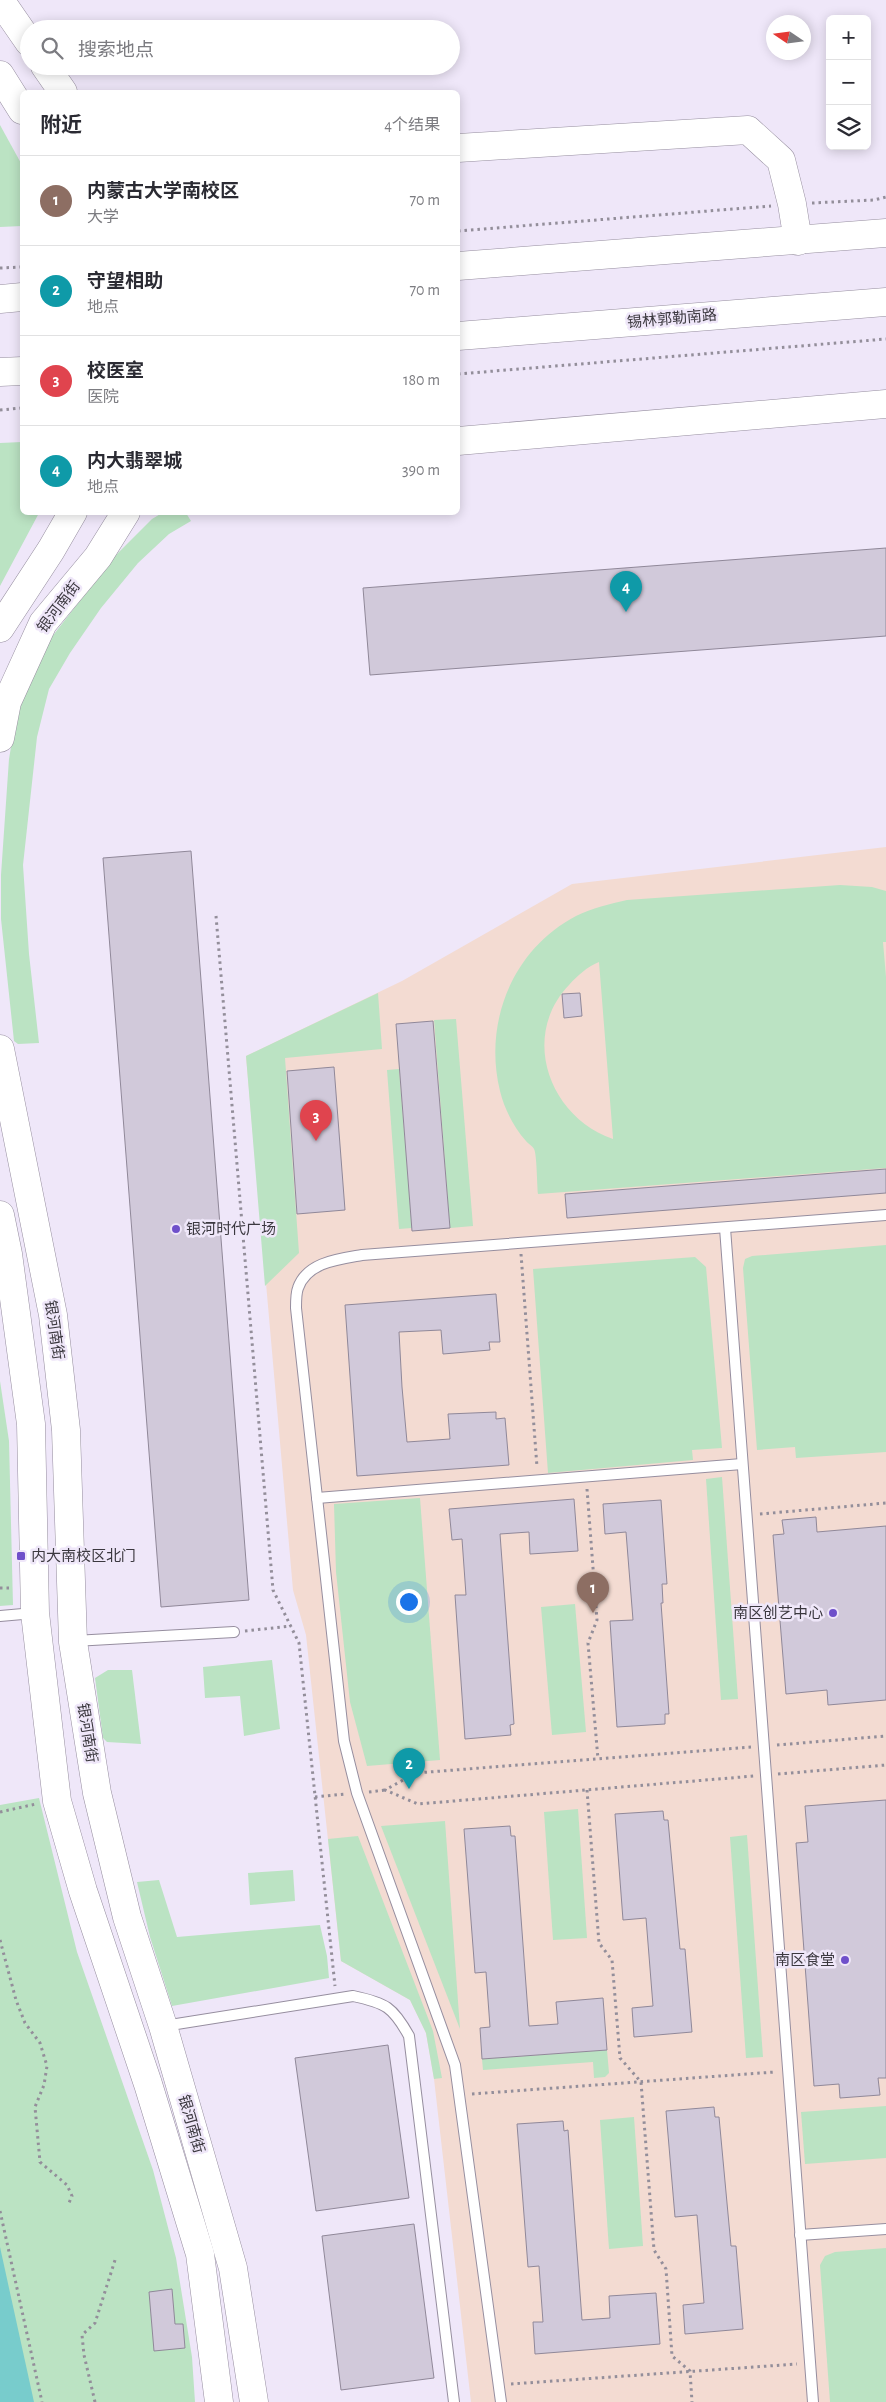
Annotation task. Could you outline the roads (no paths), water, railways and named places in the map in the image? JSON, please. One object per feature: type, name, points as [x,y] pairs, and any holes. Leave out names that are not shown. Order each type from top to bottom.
[{"type":"main road","points":[[0,0],[20,29]]},
{"type":"main road","points":[[0,75],[20,107]]},
{"type":"main road","points":[[51,75],[62,90]]},
{"type":"main road","points":[[460,148],[748,130],[781,160],[792,204],[798,241]]},
{"type":"main road","points":[[460,266],[886,234]]},
{"type":"main road","points":[[0,299],[20,297]]},
{"type":"main road","name":"锡林郭勒南路","points":[[460,336],[886,302]]},
{"type":"main road","points":[[0,372],[20,371]]},
{"type":"main road","points":[[460,441],[886,404]]},
{"type":"main road","points":[[0,628],[51,550],[70,515]]},
{"type":"main road","name":"银河南街","points":[[0,738],[7,702],[43,623],[98,557],[124,515]]},
{"type":"main road","name":"银河南街","points":[[0,1049],[53,1315],[66,1430],[73,1642],[103,1821],[127,1917],[163,2026],[233,2268],[254,2402]]},
{"type":"main road","name":"银河南街","points":[[0,1215],[8,1254],[31,1424],[35,1613],[57,1800],[83,1891],[148,2084],[200,2254],[219,2402]]},
{"type":"lane","points":[[501,2402],[455,2065],[357,1793],[344,1741],[296,1308],[298,1288],[308,1273],[327,1261],[362,1255],[886,1215]]},
{"type":"lane","points":[[725,1228],[813,2402]]},
{"type":"lane","points":[[317,1498],[742,1464]]},
{"type":"lane","points":[[0,1616],[35,1613]]},
{"type":"lane","points":[[73,1642],[234,1632]]},
{"type":"lane","points":[[163,2026],[353,1996],[377,2001],[397,2014],[410,2036],[454,2402]]},
{"type":"lane","points":[[800,2235],[886,2229]]},
{"type":"place","name":"内大翡翠城","points":[[626,612]]},
{"type":"place","name":"校医室","points":[[316,1141]]},
{"type":"place","name":"银河时代广场","points":[[176,1229]]},
{"type":"place","name":"内大南校区北门","points":[[21,1556]]},
{"type":"place","name":"内蒙古大学南校区","points":[[593,1613]]},
{"type":"place","name":"南区创艺中心","points":[[833,1613]]},
{"type":"place","name":"守望相助","points":[[409,1789]]},
{"type":"place","name":"南区食堂","points":[[845,1960]]}]
